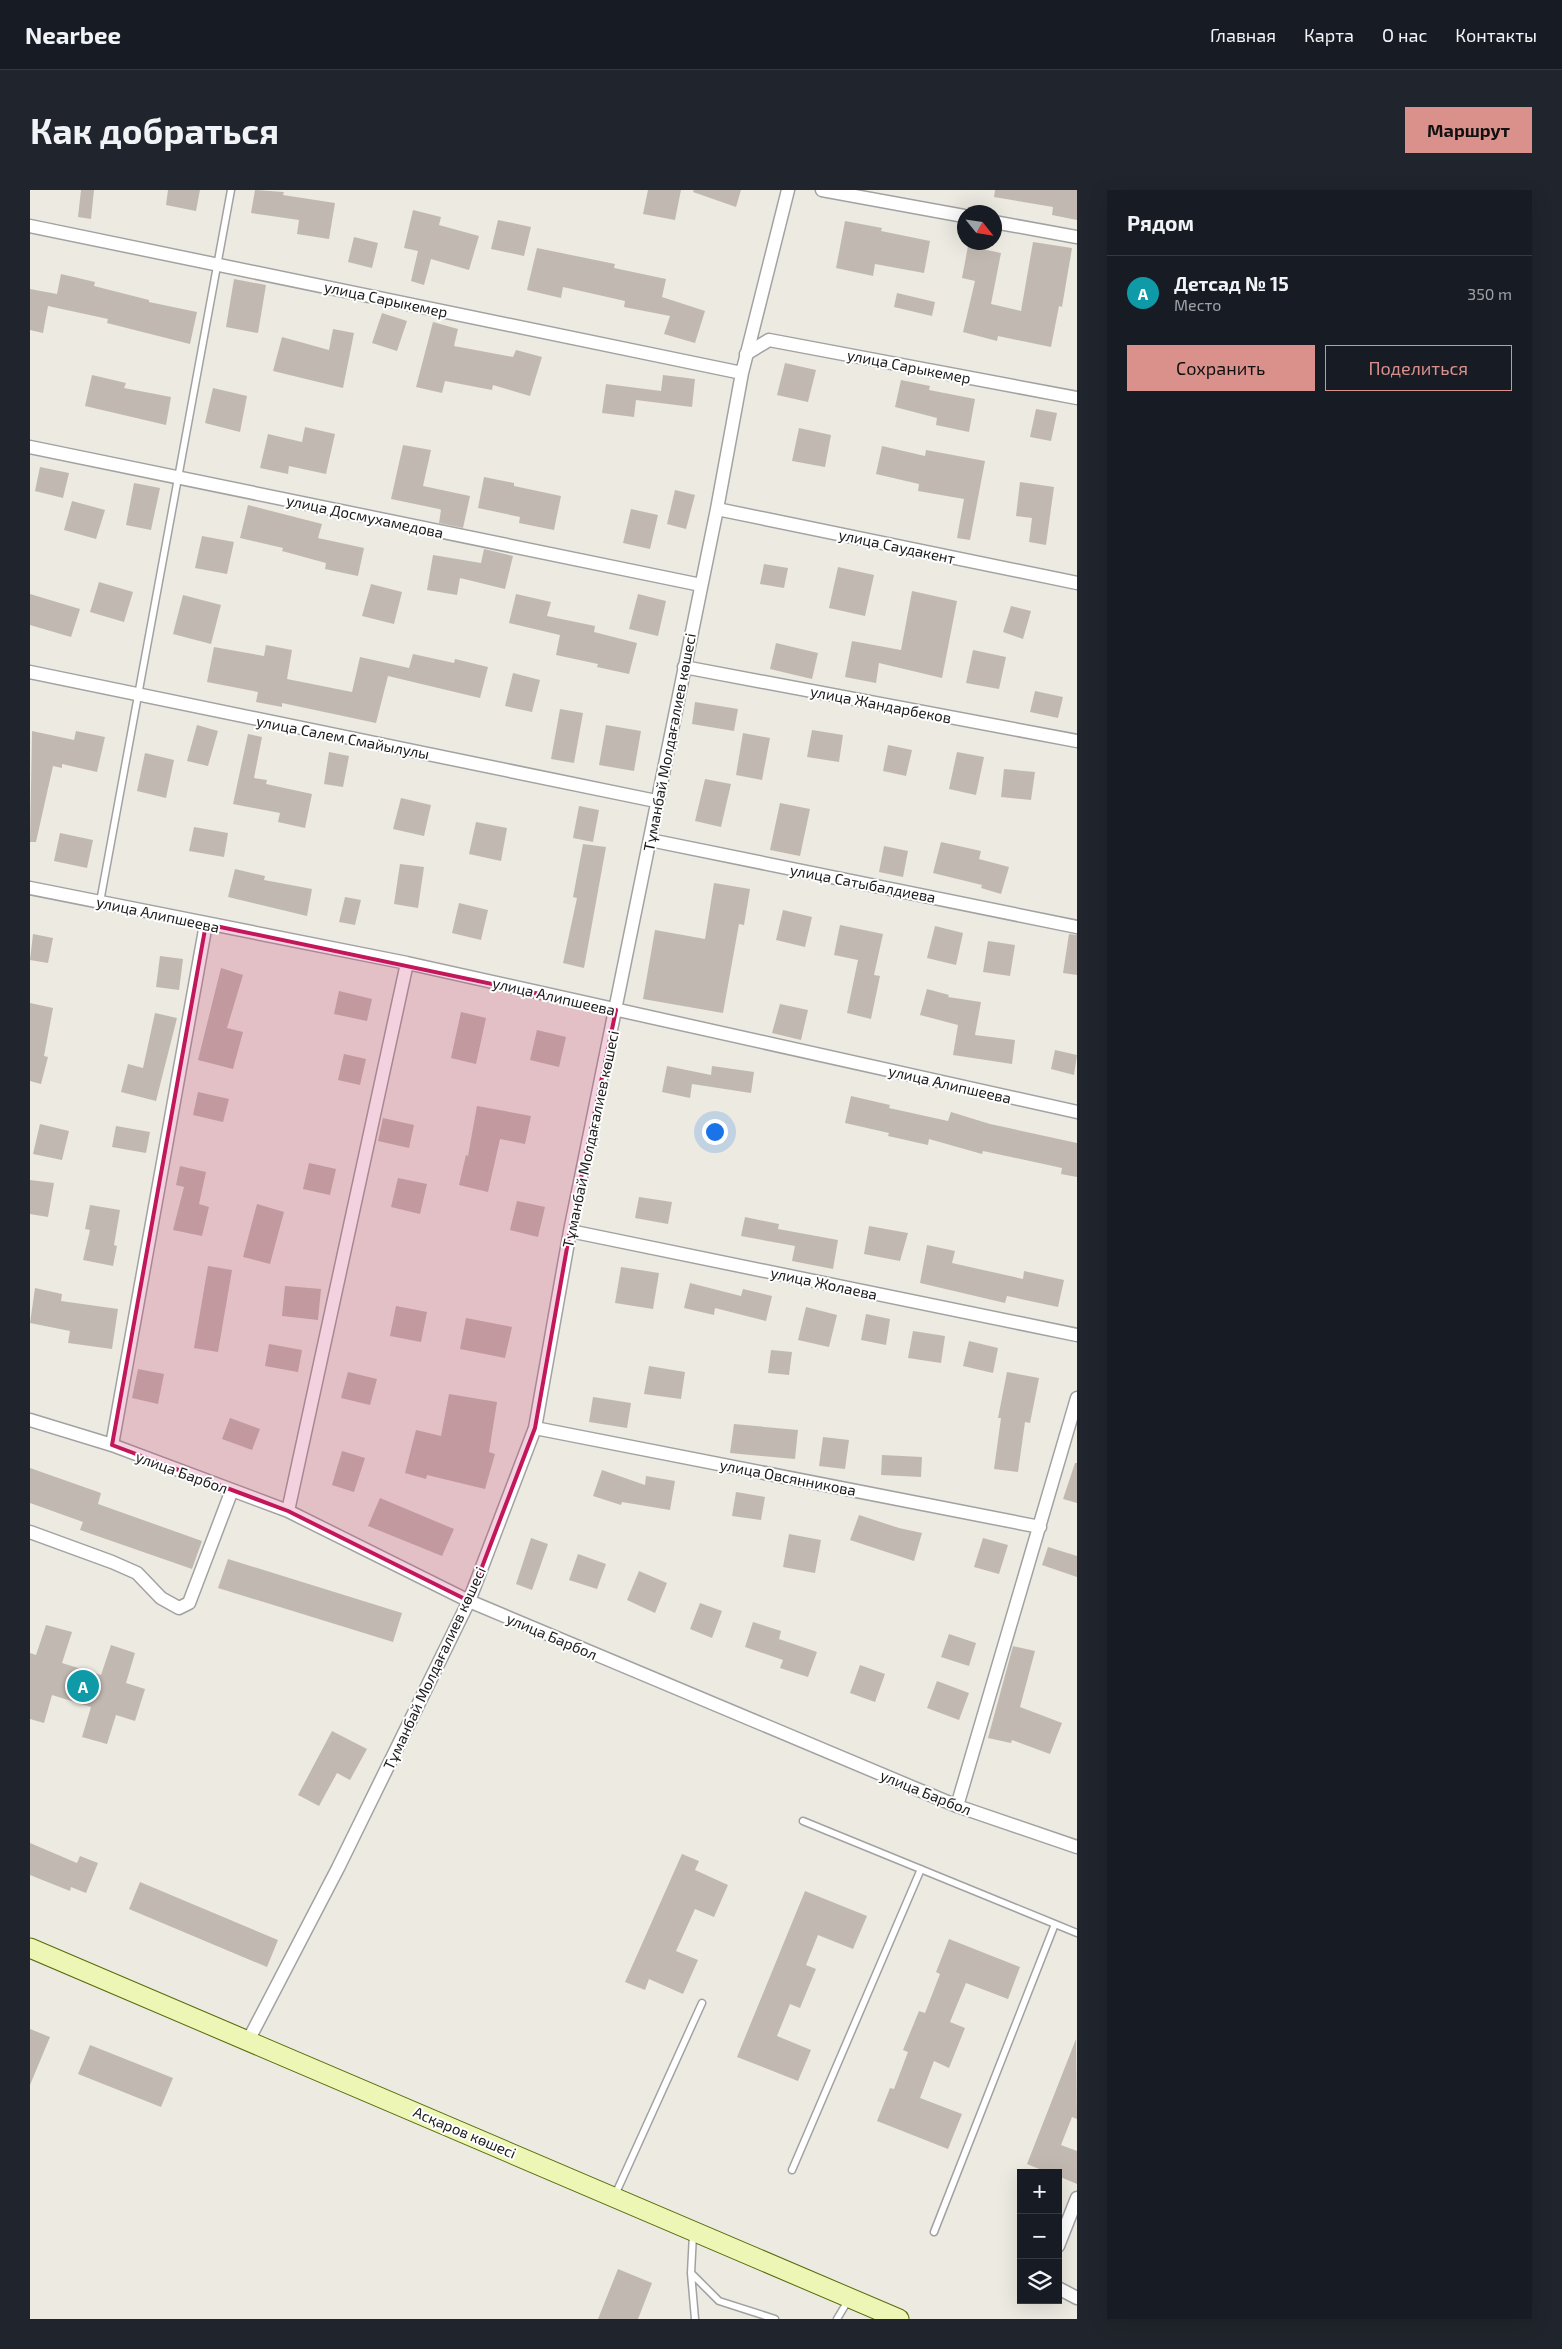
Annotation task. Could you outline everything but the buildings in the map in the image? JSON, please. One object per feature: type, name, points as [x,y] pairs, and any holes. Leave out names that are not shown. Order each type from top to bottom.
[{"type":"main road","name":"Асқаров көшесі","points":[[30,1948],[249,2039],[900,2319]]},
{"type":"street","name":"Тұманбай Молдағалиев көшесі","points":[[249,2039],[338,1868],[469,1601],[535,1428],[570,1232],[650,840],[656,801],[717,509],[742,373],[788,190]]},
{"type":"street","points":[[822,190],[957,215]]},
{"type":"street","points":[[1002,223],[1077,237]]},
{"type":"street","name":"улица Сарыкемер","points":[[30,226],[742,373]]},
{"type":"street","name":"улица Сарыкемер","points":[[746,354],[768,340],[1077,398]]},
{"type":"street","name":"улица Досмухамедова","points":[[30,447],[701,585]]},
{"type":"street","name":"улица Саудакент","points":[[717,509],[1077,584]]},
{"type":"street","name":"улица Жандарбеков","points":[[684,667],[1077,740]]},
{"type":"street","name":"улица Салем Смайылулы","points":[[30,672],[138,696],[656,801]]},
{"type":"street","name":"улица Сатыбалдиева","points":[[650,840],[1077,927]]},
{"type":"street","name":"улица Алипшеева","points":[[30,888],[408,963],[1077,1112]]},
{"type":"street","points":[[112,1445],[206,924]]},
{"type":"street","points":[[288,1511],[408,963]]},
{"type":"street","name":"улица Жолаева","points":[[570,1232],[1077,1335]]},
{"type":"street","points":[[957,1806],[1077,1398]]},
{"type":"street","name":"улица Барбол","points":[[30,1420],[112,1445],[288,1511],[469,1601],[957,1806],[1077,1847]]},
{"type":"street","name":"улица Овсянникова","points":[[535,1428],[1040,1527]]},
{"type":"street","points":[[30,1532],[137,1573],[161,1598],[179,1608],[189,1603],[232,1490]]},
{"type":"street","points":[[1062,2236],[1077,2198]]},
{"type":"street","points":[[1062,2290],[1077,2298]]},
{"type":"lane","points":[[100,902],[231,190]]},
{"type":"lane","points":[[803,1821],[1077,1933]]},
{"type":"lane","points":[[792,2170],[921,1869]]},
{"type":"lane","points":[[934,2232],[1054,1924]]},
{"type":"lane","points":[[615,2197],[702,2003]]},
{"type":"lane","points":[[694,2230],[691,2273],[695,2319]]},
{"type":"lane","points":[[691,2273],[719,2301],[776,2319]]},
{"type":"lane","points":[[837,2319],[849,2297]]},
{"type":"highlighted area","points":[[206,924],[616,1010],[570,1231],[535,1428],[469,1601],[288,1511],[112,1445]]},
{"type":"place","name":"Детсад № 15","points":[[83,1686]]}]
